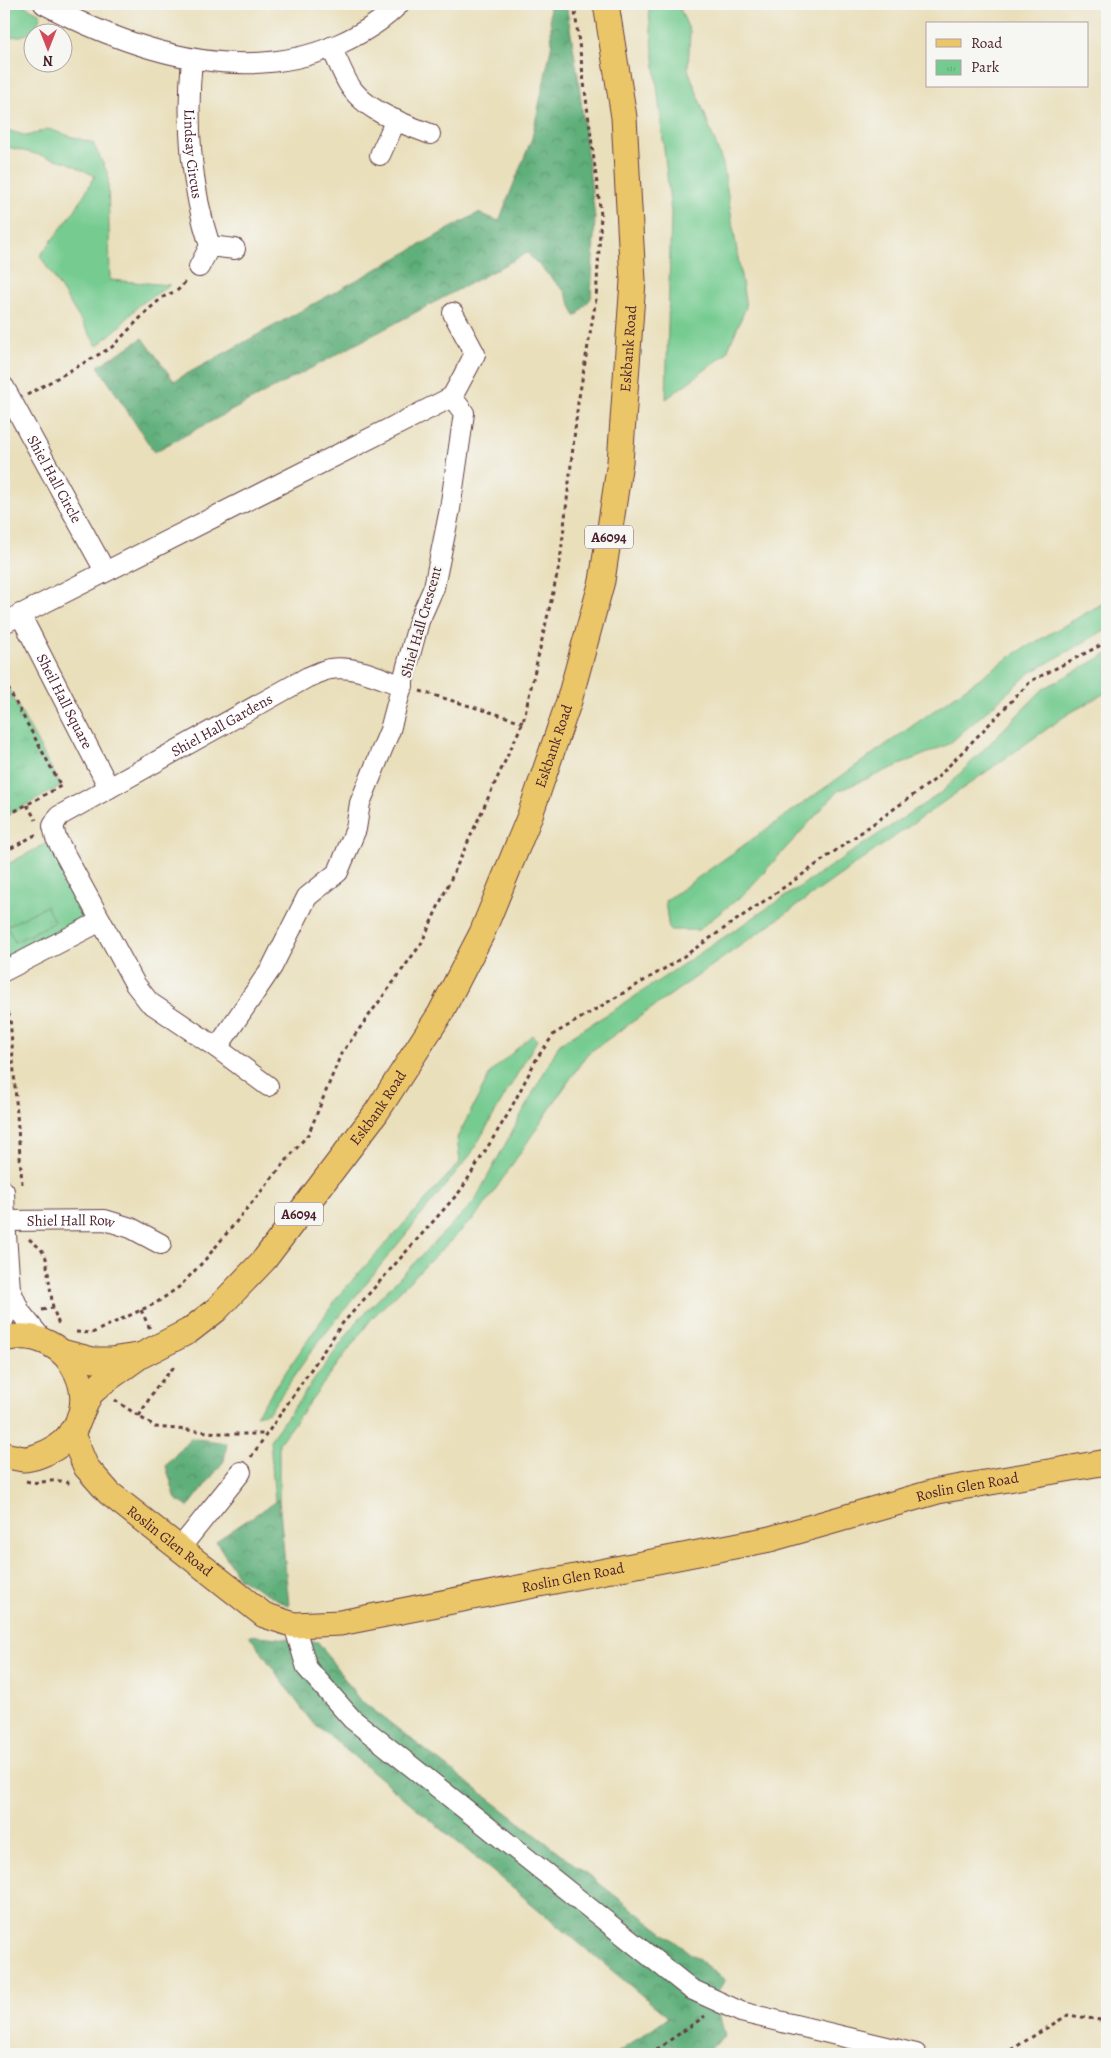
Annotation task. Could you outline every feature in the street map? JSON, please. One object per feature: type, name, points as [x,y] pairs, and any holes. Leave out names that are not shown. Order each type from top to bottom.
[{"type":"main road","name":"Eskbank Road","points":[[19,1464],[60,1445],[75,1425],[90,1394],[102,1383],[140,1356],[189,1331],[216,1310],[264,1260],[376,1113],[440,1014],[482,933],[532,809],[569,701],[602,581],[620,462],[634,281],[624,117],[606,4]]},
{"type":"main road","name":"Eskbank Road","points":[[4,1340],[18,1336],[93,1360],[140,1356]]},
{"type":"main road","points":[[52,1346],[74,1366],[81,1384],[82,1401],[75,1425]]},
{"type":"main road","name":"Roslin Glen Road","points":[[75,1425],[81,1477]]},
{"type":"main road","name":"Roslin Glen Road","points":[[19,1464],[68,1456],[81,1477],[109,1493],[264,1616],[294,1625],[340,1623],[770,1539],[938,1491],[1107,1462]]},
{"type":"street","points":[[44,4],[110,34],[149,48],[192,59],[253,63],[303,56],[331,47],[354,37],[376,24],[399,4]]},
{"type":"street","points":[[331,47],[349,85],[364,101],[396,120],[430,134]]},
{"type":"street","name":"Lindsay Circus","points":[[192,59],[188,99],[193,179],[210,246]]},
{"type":"street","points":[[380,155],[396,120]]},
{"type":"street","points":[[199,267],[210,246],[235,248]]},
{"type":"street","points":[[12,618],[452,397],[475,354],[453,313]]},
{"type":"street","name":"Shiel Hall Circle","points":[[8,395],[105,571]]},
{"type":"street","name":"Shiel Hall Crescent","points":[[217,1048],[272,967],[307,897],[338,872],[356,829],[360,803],[390,730],[419,621],[434,588],[450,509],[464,413],[452,397]]},
{"type":"street","name":"Sheil Hall Square","points":[[12,618],[109,788]]},
{"type":"street","name":"Shiel Hall Gardens","points":[[53,826],[59,816],[308,677],[328,669],[343,668],[359,671],[403,686]]},
{"type":"street","points":[[53,826],[56,838],[100,921],[135,984],[149,1002],[217,1048],[268,1086]]},
{"type":"street","points":[[4,971],[100,921]]},
{"type":"street","name":"Shiel Hall Row","points":[[4,1191],[11,1221],[105,1220],[131,1228],[161,1244]]},
{"type":"street","points":[[4,1319],[10,1289],[11,1221]]},
{"type":"street","points":[[10,1289],[20,1312],[52,1346]]},
{"type":"street","points":[[180,1548],[241,1472]]},
{"type":"street","points":[[294,1625],[307,1668],[352,1719],[691,1989],[741,2012],[916,2054]]},
{"type":"path","points":[[92,1333],[156,1303],[179,1287],[204,1261],[309,1133],[342,1054],[421,944],[523,722],[560,562],[578,404],[596,299],[601,216],[574,4]]},
{"type":"path","points":[[8,395],[112,347],[149,309],[164,297],[178,290],[199,267]]},
{"type":"path","points":[[241,1472],[342,1324],[460,1190],[508,1114],[537,1058],[554,1034],[674,962],[799,877],[937,778],[1031,681],[1107,642]]},
{"type":"path","points":[[4,681],[61,786],[4,817]]},
{"type":"path","points":[[403,686],[523,722]]},
{"type":"path","points":[[4,852],[53,826]]},
{"type":"path","points":[[4,1006],[10,1017],[11,1221],[41,1250],[46,1258],[53,1308]]},
{"type":"path","points":[[139,1416],[155,1427],[230,1434],[266,1434]]},
{"type":"path","points":[[19,1464],[33,1483],[53,1480],[68,1482],[81,1477]]},
{"type":"path","points":[[650,2054],[723,2003]]},
{"type":"path","points":[[1004,2054],[1068,2015],[1107,2021]]},
{"type":"green space","points":[[4,4],[21,4],[41,14],[38,22],[22,22],[22,35],[4,37]]},
{"type":"green space","points":[[549,4],[566,4],[578,76],[595,218],[591,298],[576,317],[565,292],[527,253],[154,452],[98,366],[143,338],[174,381],[478,213],[499,221],[532,138],[552,43]]},
{"type":"green space","points":[[648,4],[678,4],[690,32],[688,69],[723,164],[746,307],[726,354],[666,399],[671,212]]},
{"type":"green space","points":[[4,129],[27,136],[48,129],[93,143],[108,174],[110,280],[170,285],[139,305],[120,326],[97,346],[40,256],[75,210],[95,176],[67,162],[4,146]]},
{"type":"green space","points":[[1107,601],[1107,629],[1030,673],[949,744],[838,791],[744,894],[698,930],[669,930],[665,901],[1011,656]]},
{"type":"green space","points":[[1107,654],[1107,692],[1068,714],[587,1054],[480,1212],[372,1318],[279,1443],[279,1499],[275,1502],[270,1440],[359,1319],[474,1202],[560,1043],[619,1007],[942,792],[1043,689]]},
{"type":"green space","points":[[4,681],[61,786],[4,817]]},
{"type":"green space","points":[[49,842],[85,908],[82,921],[4,960],[4,866]]},
{"type":"green space","points":[[46,906],[55,922],[15,942],[7,926]]},
{"type":"green space","points":[[532,1035],[537,1040],[471,1154],[315,1346],[269,1412],[256,1415],[339,1295],[460,1162],[457,1138],[491,1072]]},
{"type":"green space","points":[[190,1438],[227,1443],[224,1461],[188,1507],[176,1499],[166,1466]]},
{"type":"green space","points":[[279,1499],[289,1606],[239,1578],[216,1541]]},
{"type":"green space","points":[[249,1635],[318,1642],[359,1699],[725,1980],[715,1996],[725,2037],[701,2054],[616,2054],[668,2017],[310,1720]]}]
